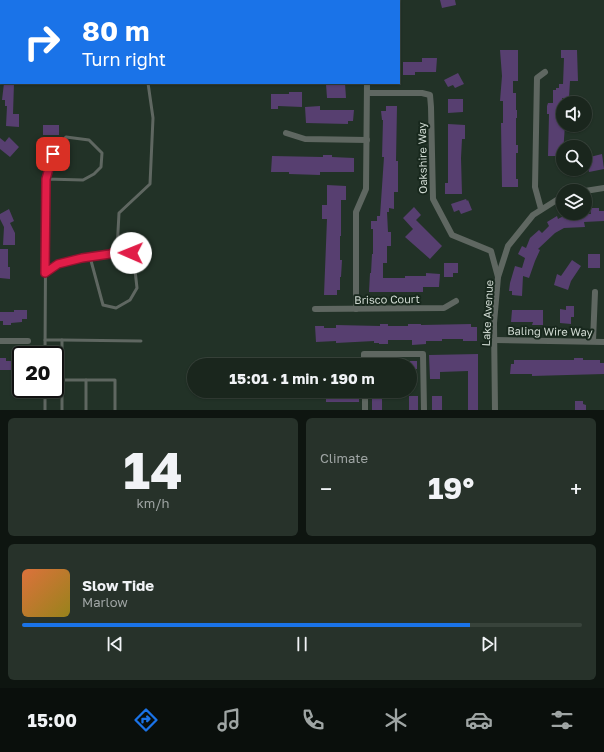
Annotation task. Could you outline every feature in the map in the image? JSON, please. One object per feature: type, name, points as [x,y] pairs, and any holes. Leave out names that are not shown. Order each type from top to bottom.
[{"type":"street","points":[[541,209],[535,188],[537,78],[545,72]]},
{"type":"street","points":[[356,309],[356,212],[366,188],[367,84]]},
{"type":"street","name":"Oakshire Way","points":[[367,93],[422,93],[430,95],[433,199],[452,235],[491,251],[498,277]]},
{"type":"street","points":[[286,134],[305,139],[367,140]]},
{"type":"street","points":[[592,190],[604,188]]},
{"type":"street","name":"Lake Avenue","points":[[494,410],[494,323],[498,277],[508,246],[533,215],[556,200]]},
{"type":"street","points":[[593,341],[595,292]]},
{"type":"street","name":"Brisco Court","points":[[315,309],[444,308],[456,301]]},
{"type":"street","name":"Baling Wire Way","points":[[495,340],[604,342]]},
{"type":"street","points":[[0,341],[28,341]]},
{"type":"street","points":[[364,358],[364,354],[423,354],[424,410]]},
{"type":"street","points":[[365,398],[365,410]]},
{"type":"lane","points":[[117,250],[119,213],[150,184],[154,118],[148,84]]},
{"type":"lane","points":[[45,346],[46,179],[53,154],[66,137],[89,140],[102,153],[101,167],[94,174],[84,180],[46,179]]},
{"type":"lane","points":[[45,273],[58,264],[90,257],[110,254],[117,250],[131,253],[137,288],[130,300],[116,308],[103,305],[90,257]]},
{"type":"lane","points":[[45,340],[141,341]]},
{"type":"lane","points":[[62,340],[62,346]]},
{"type":"lane","points":[[64,380],[115,380],[115,410]]},
{"type":"lane","points":[[86,380],[86,410]]},
{"type":"lane","points":[[45,398],[45,410]]},
{"type":"lane","points":[[62,398],[62,410]]},
{"type":"building","points":[[440,0],[455,0],[456,5],[442,8]]},
{"type":"building","points":[[500,50],[518,50],[518,81],[513,81],[513,93],[516,93],[517,110],[516,145],[518,145],[518,153],[516,153],[516,179],[518,179],[518,187],[502,187],[501,123],[503,123],[503,101],[500,101],[502,76]]},
{"type":"building","points":[[561,50],[577,50],[578,81],[570,81],[569,96],[556,96],[556,132],[564,132],[564,140],[556,140],[556,156],[548,156],[549,114],[547,114],[547,106],[548,103],[553,103],[553,90],[559,88],[559,84],[563,84],[564,58],[561,58]]},
{"type":"building","points":[[422,58],[437,58],[436,72],[415,72],[415,75],[403,75],[403,62],[422,62]]},
{"type":"building","points":[[458,73],[464,84],[455,88],[453,85],[448,87],[444,80]]},
{"type":"building","points":[[4,84],[14,84],[13,114],[19,114],[19,127],[6,126],[7,106],[5,106],[5,100],[2,100]]},
{"type":"building","points":[[326,84],[345,84],[346,98],[327,98]]},
{"type":"building","points":[[289,92],[302,92],[302,107],[278,106],[278,109],[271,109],[271,94],[289,94]]},
{"type":"building","points":[[448,99],[463,99],[463,112],[448,113]]},
{"type":"building","points":[[320,106],[320,110],[354,110],[353,121],[348,121],[348,124],[306,123],[305,107]]},
{"type":"building","points":[[386,106],[397,106],[396,161],[398,161],[398,192],[394,192],[394,209],[389,208],[389,212],[387,212],[388,232],[391,232],[391,246],[387,246],[387,263],[383,263],[383,278],[426,276],[426,273],[440,274],[439,287],[423,287],[423,292],[369,292],[373,254],[373,229],[371,229],[371,221],[377,221],[377,216],[380,216],[384,157],[382,157],[383,120],[381,111],[386,111]]},
{"type":"building","points":[[448,124],[465,125],[465,139],[462,139],[461,158],[462,194],[445,194],[445,183],[448,183]]},
{"type":"building","points":[[43,125],[59,125],[59,135],[43,135]]},
{"type":"building","points":[[9,137],[19,147],[10,157],[0,149],[0,138],[5,142]]},
{"type":"building","points":[[602,154],[604,169],[592,171],[592,156]]},
{"type":"building","points":[[323,155],[354,158],[354,172],[320,172],[320,175],[271,172],[272,156],[323,157]]},
{"type":"building","points":[[327,185],[346,186],[346,200],[341,200],[340,260],[342,260],[340,290],[337,290],[337,295],[324,295],[327,219],[322,219],[322,205],[327,205]]},
{"type":"building","points":[[466,199],[467,201],[468,200],[472,210],[461,214],[459,210],[454,212],[451,204]]},
{"type":"building","points":[[414,207],[421,215],[416,220],[442,246],[430,259],[405,237],[413,229],[403,218]]},
{"type":"building","points":[[592,208],[599,208],[599,211],[604,211],[604,221],[584,222],[585,227],[564,228],[555,233],[538,249],[540,250],[529,278],[523,276],[522,296],[512,295],[512,291],[509,291],[515,266],[522,268],[525,258],[518,254],[522,246],[526,248],[530,238],[539,230],[542,233],[549,226],[547,222],[556,217],[556,220],[592,220]]},
{"type":"building","points":[[9,209],[14,221],[10,223],[15,233],[15,245],[3,245],[4,227],[0,219],[0,214]]},
{"type":"building","points":[[0,249],[8,249],[10,279],[0,278]]},
{"type":"building","points":[[588,254],[600,254],[600,268],[588,268]]},
{"type":"building","points":[[572,260],[581,266],[571,281],[568,290],[554,285],[557,274],[561,276]]},
{"type":"building","points":[[444,263],[458,263],[458,273],[453,273],[453,277],[444,277]]},
{"type":"building","points":[[566,306],[574,306],[574,317],[571,317],[571,324],[560,323],[560,309],[566,310]]},
{"type":"building","points":[[14,310],[27,310],[27,319],[22,319],[22,322],[11,323],[11,325],[3,325],[3,321],[0,321],[0,312],[14,312]]},
{"type":"building","points":[[512,310],[543,310],[543,325],[532,325],[533,322],[511,322]]},
{"type":"building","points":[[380,324],[388,324],[388,326],[408,326],[408,324],[471,324],[471,327],[477,327],[477,341],[442,339],[442,341],[426,341],[426,344],[412,345],[412,340],[388,340],[388,344],[374,343],[374,341],[336,343],[336,341],[316,342],[315,326],[336,328],[336,325],[380,326]]},
{"type":"building","points":[[478,354],[478,410],[468,410],[468,371],[440,372],[440,379],[430,379],[429,355]]},
{"type":"building","points":[[326,357],[359,357],[359,358]]},
{"type":"building","points":[[0,358],[6,358],[6,361],[12,361],[12,370],[0,370]]},
{"type":"building","points":[[574,358],[583,358],[583,360],[600,360],[600,363],[604,363],[604,374],[532,376],[532,374],[510,374],[511,364],[514,364],[514,360],[574,360]]},
{"type":"building","points":[[418,396],[418,410],[409,410],[409,398],[417,398]]},
{"type":"building","points":[[432,396],[442,396],[442,410],[432,410]]},
{"type":"building","points":[[326,398],[359,398],[359,402],[326,402]]},
{"type":"building","points":[[372,398],[382,398],[382,410],[372,410]]},
{"type":"building","points":[[575,401],[583,401],[583,404],[586,405],[586,410],[575,410]]},
{"type":"route","points":[[53,154],[46,179],[45,273],[58,264],[82,258],[110,254],[117,250],[131,253]]}]
